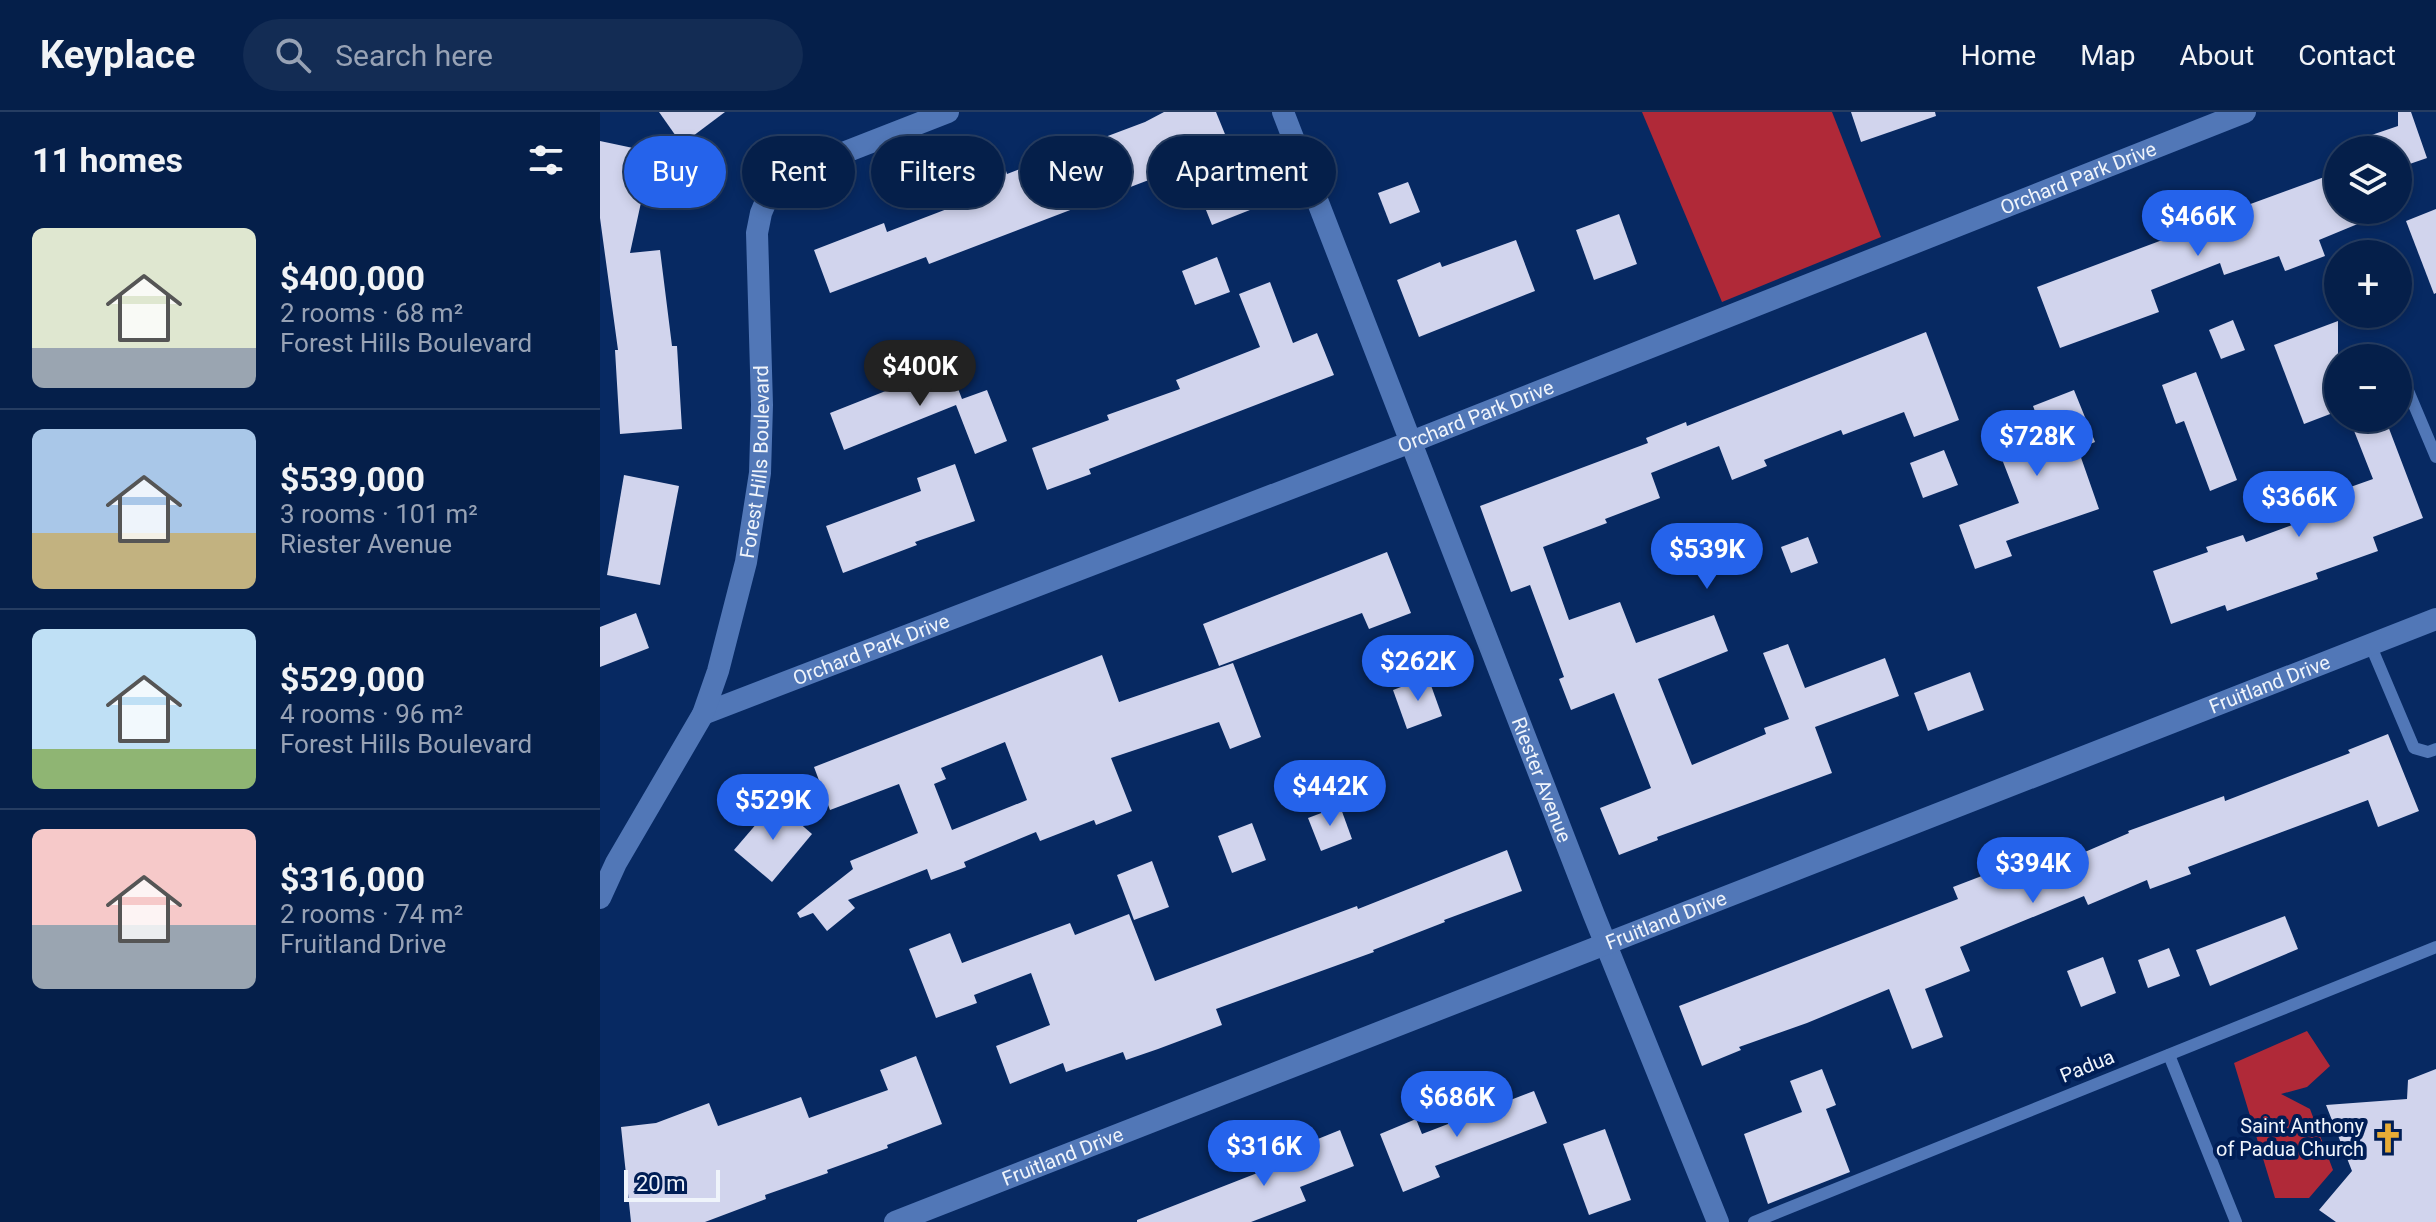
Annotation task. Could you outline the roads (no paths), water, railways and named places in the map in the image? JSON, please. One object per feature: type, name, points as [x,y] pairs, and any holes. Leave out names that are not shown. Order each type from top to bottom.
[{"type":"street","name":"Forest Hills Boulevard","points":[[600,898],[616,863],[703,714],[718,671],[746,562],[760,473],[762,405],[756,266],[761,213],[769,194],[786,178],[802,169],[948,112]]},
{"type":"street","name":"Riester Avenue","points":[[1283,112],[1606,943],[1718,1222]]},
{"type":"street","name":"Orchard Park Drive","points":[[703,714],[1411,442],[2245,112]]},
{"type":"street","name":"Fruitland Drive","points":[[895,1222],[2436,619]]},
{"type":"lane","points":[[2412,400],[2436,457]]},
{"type":"lane","points":[[2370,644],[2414,748],[2428,752],[2436,749]]},
{"type":"lane","name":"Padua","points":[[1754,1222],[1786,1216],[2436,947]]},
{"type":"lane","points":[[2169,1055],[2236,1222]]},
{"type":"place","name":"Saint Anthony of Padua Church","points":[[2388,1138]]}]
